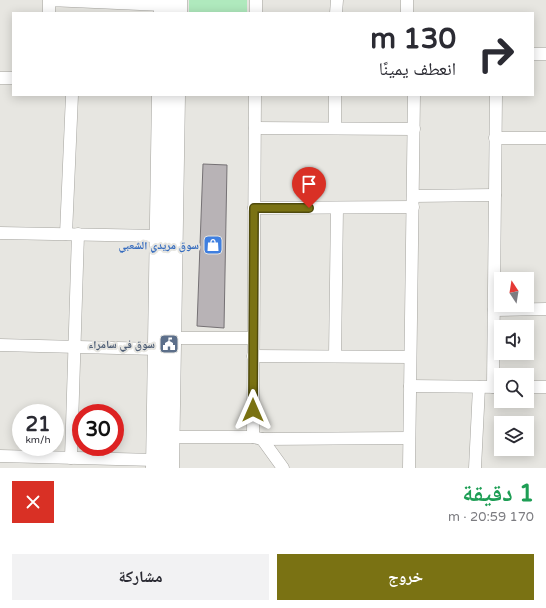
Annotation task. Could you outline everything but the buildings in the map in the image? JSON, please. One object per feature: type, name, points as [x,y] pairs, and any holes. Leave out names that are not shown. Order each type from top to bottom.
[{"type":"main road","points":[[160,465],[157,349],[161,96]]},
{"type":"main road","points":[[160,465],[171,437],[176,96]]},
{"type":"street","points":[[49,12],[49,0],[169,6]]},
{"type":"street","points":[[256,0],[256,12]]},
{"type":"street","points":[[336,12],[337,0]]},
{"type":"street","points":[[407,0],[407,12]]},
{"type":"street","points":[[534,54],[546,54]]},
{"type":"street","points":[[0,78],[12,78]]},
{"type":"street","points":[[71,458],[74,347],[72,96]]},
{"type":"street","points":[[255,96],[253,356],[257,438],[282,468]]},
{"type":"street","points":[[335,96],[335,128]]},
{"type":"street","points":[[409,468],[414,96]]},
{"type":"street","points":[[494,272],[496,96]]},
{"type":"street","points":[[255,128],[414,129]]},
{"type":"street","points":[[495,138],[546,138]]},
{"type":"street","points":[[254,208],[337,208],[495,196]]},
{"type":"street","points":[[334,356],[337,208]]},
{"type":"street","points":[[0,233],[159,236]]},
{"type":"street","points":[[534,309],[546,309]]},
{"type":"street","points":[[494,312],[496,368]]},
{"type":"street","points":[[172,338],[253,338]]},
{"type":"street","points":[[0,345],[157,349]]},
{"type":"street","points":[[253,356],[410,357]]},
{"type":"street","points":[[410,386],[494,387]]},
{"type":"street","points":[[475,468],[479,387]]},
{"type":"street","points":[[534,387],[546,387]]},
{"type":"street","points":[[171,437],[409,438]]},
{"type":"street","points":[[0,456],[71,458],[160,465]]},
{"type":"green space","points":[[189,0],[247,0],[247,12],[189,12]]},
{"type":"place","name":"سوق مريدي الشعبي","points":[[213,245]]},
{"type":"place","name":"سوق في سامراء","points":[[169,344]]},
{"type":"route","points":[[253,410],[254,208],[309,208]]}]
